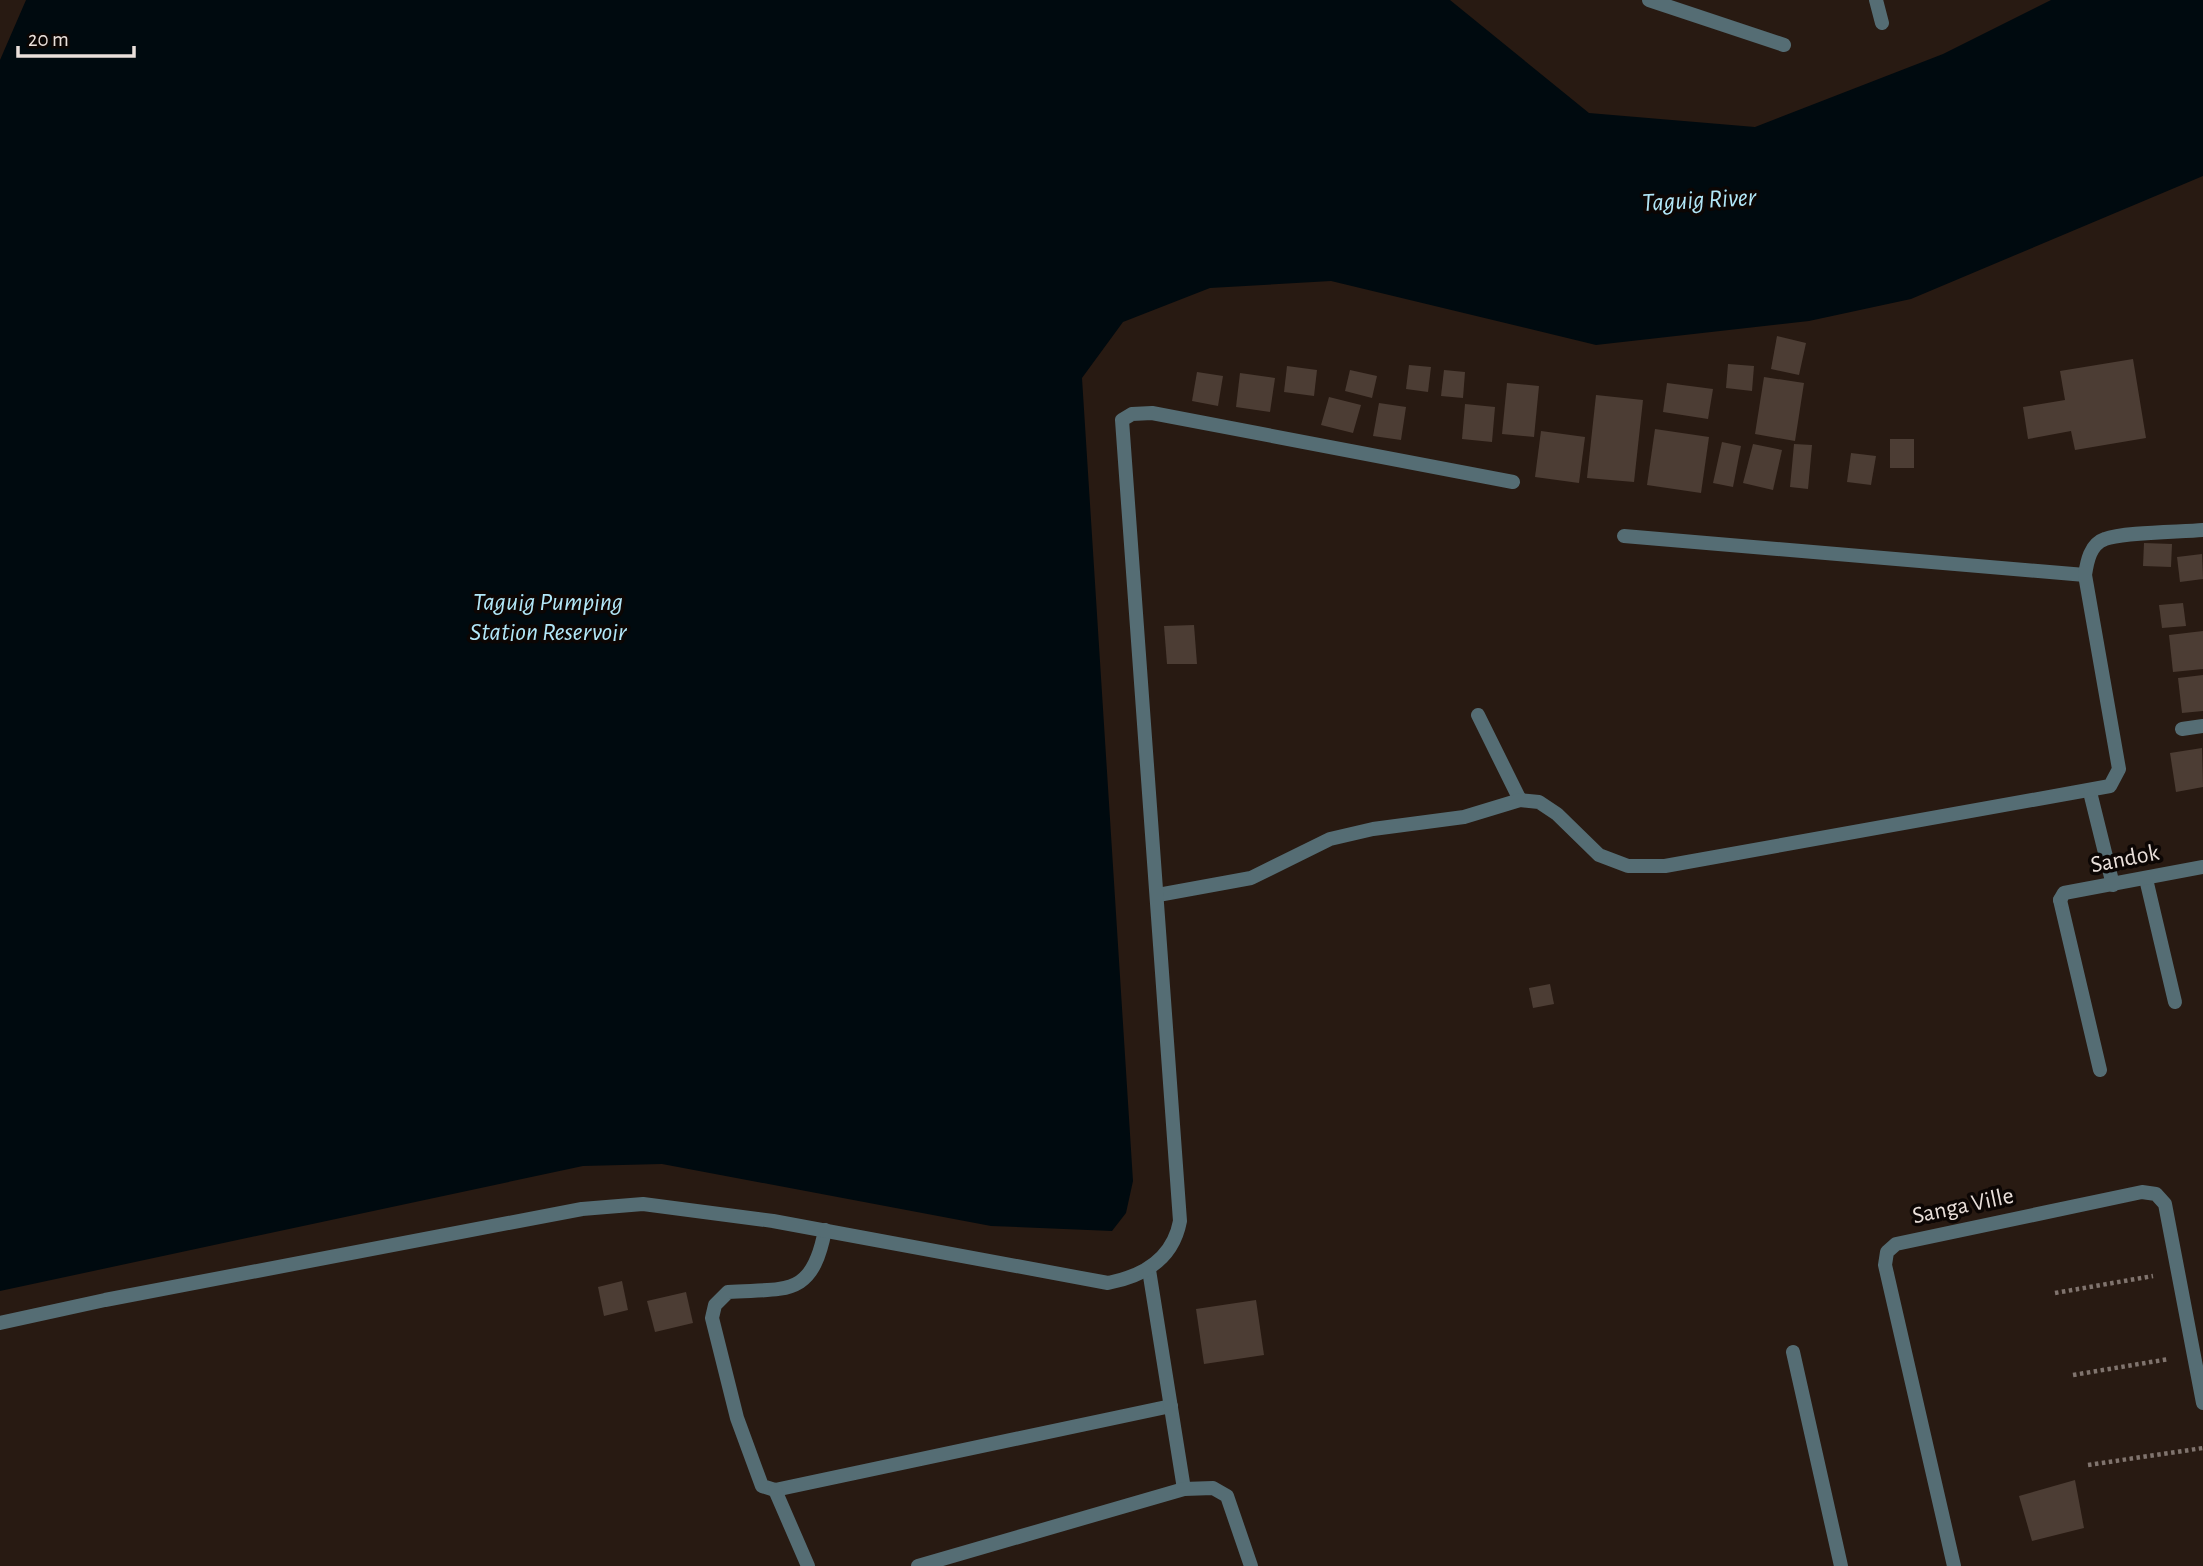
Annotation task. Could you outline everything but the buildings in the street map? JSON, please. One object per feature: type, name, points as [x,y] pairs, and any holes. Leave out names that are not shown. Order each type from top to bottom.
[{"type":"street","points":[[1649,0],[1783,45]]},
{"type":"street","points":[[1876,0],[1882,23]]},
{"type":"street","points":[[0,1323],[118,1297],[582,1209],[643,1204],[825,1230],[1108,1283],[1132,1278],[1149,1270],[1177,1239],[1180,1221],[1122,420],[1140,412],[1152,412],[1513,482]]},
{"type":"street","points":[[1158,895],[1251,878],[1329,839],[1373,828],[1464,817],[1520,800],[1539,803],[1557,814],[1599,855],[1628,866],[1665,866],[2091,792],[2110,786],[2119,769],[2085,575],[2092,550],[2104,539],[2203,530]]},
{"type":"street","points":[[1624,536],[2085,575]]},
{"type":"street","points":[[1478,715],[1520,800]]},
{"type":"street","points":[[2182,729],[2203,726]]},
{"type":"street","points":[[2091,792],[2113,885]]},
{"type":"street","name":"Sandok","points":[[2100,1070],[2060,900],[2064,893],[2203,867]]},
{"type":"street","points":[[2146,879],[2175,1002]]},
{"type":"street","name":"Sanga Ville","points":[[1954,1566],[1885,1265],[1887,1252],[1896,1244],[2142,1192],[2156,1194],[2165,1204],[2203,1403]]},
{"type":"street","points":[[825,1230],[819,1259],[807,1279],[787,1289],[727,1292],[715,1305],[712,1318],[747,1450],[762,1486],[775,1490],[1171,1406]]},
{"type":"street","points":[[1149,1270],[1184,1489]]},
{"type":"street","points":[[1793,1352],[1840,1566]]},
{"type":"street","points":[[918,1566],[1184,1489],[1213,1488],[1227,1496],[1251,1566]]},
{"type":"street","points":[[775,1490],[808,1566]]},
{"type":"path","points":[[2055,1293],[2178,1271]]},
{"type":"path","points":[[2073,1375],[2194,1355]]},
{"type":"path","points":[[2088,1465],[2203,1448]]},
{"type":"water","name":"Taguig Pumping Station Reservoir","points":[[26,0],[1450,0],[1589,113],[1755,127],[1943,54],[2051,0],[2203,0],[2203,176],[1911,299],[1809,321],[1596,345],[1331,281],[1210,288],[1123,322],[1082,378],[1133,1181],[1126,1213],[1112,1231],[991,1226],[662,1164],[583,1166],[0,1291],[0,60]]},
{"type":"water label","name":"Taguig River","points":[[1699,200]]}]
